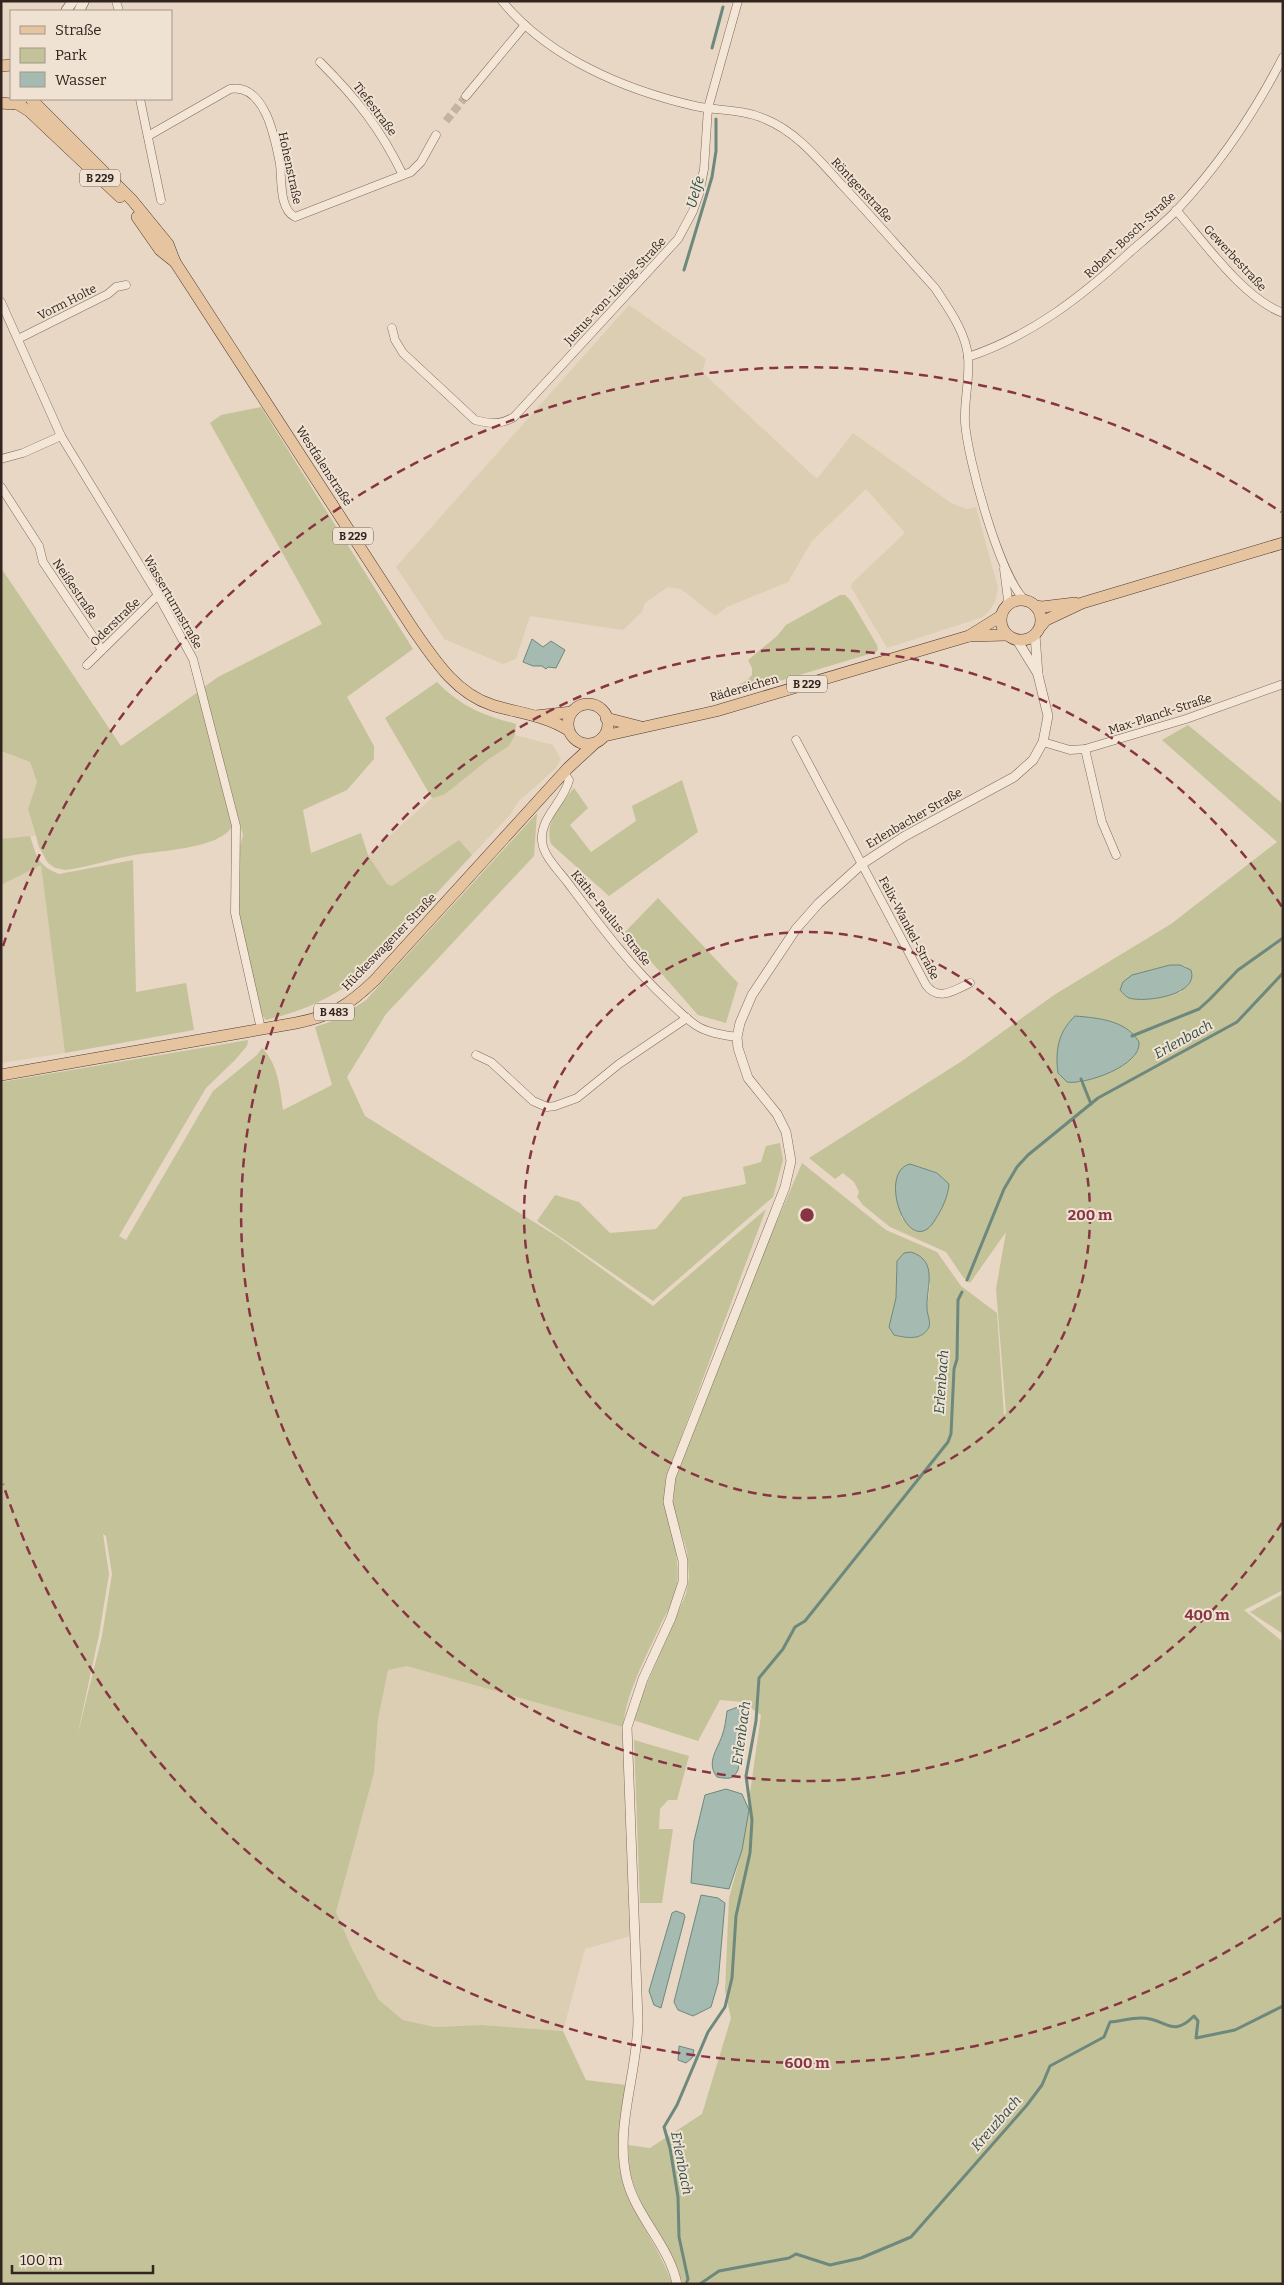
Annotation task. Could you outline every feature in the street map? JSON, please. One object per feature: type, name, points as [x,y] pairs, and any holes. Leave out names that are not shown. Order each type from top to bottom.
[{"type":"main road","name":"Westfalenstraße","points":[[32,100],[132,200],[168,244],[175,262],[430,653],[455,683],[477,699],[491,705],[536,716],[568,730]]},
{"type":"main road","name":"Westfalenstraße","points":[[9,103],[29,111],[122,200],[160,250],[175,262]]},
{"type":"main road","points":[[1082,603],[1042,608],[1031,603],[1015,601],[1004,611],[1002,626],[1006,634],[1017,640],[1027,640],[1046,620],[1082,603],[1283,543]]},
{"type":"main road","points":[[1031,603],[1040,613],[1038,630]]},
{"type":"main road","name":"Rädereichen","points":[[969,636],[1004,611]]},
{"type":"main road","name":"Rädereichen","points":[[604,736],[641,727],[661,725],[716,711],[969,636],[1006,634]]},
{"type":"main road","points":[[592,705],[600,709],[606,718],[608,727],[604,736],[594,744],[584,744],[575,740],[568,730],[568,720],[572,712],[579,706],[592,705]]},
{"type":"main road","name":"Westfalenstraße","points":[[536,716],[572,712]]},
{"type":"main road","name":"Rädereichen","points":[[606,718],[641,727]]},
{"type":"main road","name":"Hückeswagener Straße","points":[[566,771],[575,752],[575,740]]},
{"type":"main road","name":"Hückeswagener Straße","points":[[1,1075],[323,1017],[355,999],[423,930],[566,771],[594,744]]},
{"type":"street","name":"Röntgenstraße","points":[[502,1],[525,25],[572,58],[619,82],[656,96],[708,108],[733,110],[765,118],[796,138],[810,150],[935,288],[952,314],[968,358],[965,420],[970,459],[1004,567],[1008,600],[1004,611]]},
{"type":"street","name":"Justus-von-Liebig-Straße","points":[[392,328],[395,340],[403,353],[476,420],[490,424],[504,422],[514,417],[678,239],[693,211],[699,194],[704,169],[708,108],[738,1]]},
{"type":"street","points":[[466,96],[525,25]]},
{"type":"street","name":"Robert-Bosch-Straße","points":[[968,358],[995,348],[1047,320],[1104,276],[1176,210],[1244,122],[1283,57]]},
{"type":"street","name":"Tiefestraße","points":[[320,62],[369,116],[386,141],[404,176]]},
{"type":"street","name":"Hohenstraße","points":[[148,136],[230,89],[245,89],[260,101],[276,149],[285,203],[290,214],[295,217],[404,176]]},
{"type":"street","points":[[140,100],[161,200]]},
{"type":"street","points":[[404,176],[421,162],[436,134]]},
{"type":"street","name":"Gewerbestraße","points":[[1176,210],[1241,284],[1261,303],[1283,313]]},
{"type":"street","name":"Vorm Holte","points":[[18,339],[108,294],[116,287],[126,285]]},
{"type":"street","name":"Wasserturmstraße","points":[[1,302],[61,436],[158,595],[193,659],[233,815],[236,835],[235,913],[260,1029]]},
{"type":"street","points":[[1,459],[23,453],[61,436]]},
{"type":"street","name":"Neißestraße","points":[[1,487],[39,546],[43,562],[102,650]]},
{"type":"street","name":"Röntgenstraße","points":[[1004,567],[1020,596],[1031,603]]},
{"type":"street","name":"Oderstraße","points":[[87,664],[158,595]]},
{"type":"street","name":"Erlenbacher Straße","points":[[676,2281],[668,2258],[632,2194],[625,2165],[629,2085],[636,2052],[638,2020],[627,1727],[643,1679],[670,1618],[683,1582],[683,1561],[668,1502],[671,1478],[787,1179],[791,1161],[790,1149],[782,1123],[743,1070],[737,1037],[752,995],[781,948],[819,903],[862,864],[905,836],[1021,772],[1034,760],[1043,742],[1047,710],[1038,675],[1038,630]]},
{"type":"street","name":"Erlenbacher Straße","points":[[1017,640],[1038,675]]},
{"type":"street","name":"Max-Planck-Straße","points":[[1043,742],[1070,750],[1085,750],[1180,720],[1283,684]]},
{"type":"street","name":"Felix-Wankel-Straße","points":[[796,740],[929,990],[934,993],[946,994],[970,983]]},
{"type":"street","points":[[1085,750],[1102,822],[1116,855]]},
{"type":"street","name":"Käthe-Paulus-Straße","points":[[566,771],[569,780],[566,791],[544,825],[542,843],[545,850],[582,902],[629,961],[687,1018],[698,1027],[737,1037]]},
{"type":"street","points":[[476,1054],[491,1062],[533,1101],[547,1107],[556,1106],[577,1098],[619,1064],[687,1018]]},
{"type":"shaded area","points":[[629,305],[706,359],[702,372],[817,479],[853,433],[951,503],[967,509],[976,507],[998,588],[995,602],[989,611],[983,617],[887,648],[851,587],[852,583],[905,533],[866,489],[812,541],[788,582],[727,607],[715,616],[681,589],[668,587],[645,603],[642,612],[623,630],[530,616],[516,659],[503,664],[444,639],[396,567]]},
{"type":"shaded area","points":[[515,735],[553,745],[561,759],[556,768],[518,802],[510,815],[472,855],[458,841],[398,884],[392,886],[387,884],[368,855],[432,798],[444,795],[489,759],[509,746]]},
{"type":"shaded area","points":[[1,751],[30,762],[37,782],[28,809],[35,836],[1,839]]},
{"type":"shaded area","points":[[41,864],[65,1053],[1,1063],[1,885]]},
{"type":"shaded area","points":[[407,1665],[623,1727],[631,1936],[585,1949],[563,2031],[482,2025],[434,2027],[403,2020],[380,2001],[351,1948],[336,1912],[374,1773],[378,1719],[387,1670]]},
{"type":"green space","points":[[261,407],[413,649],[347,697],[374,746],[374,759],[347,790],[303,810],[311,853],[361,833],[368,855],[387,884],[392,886],[459,840],[472,855],[358,978],[314,1004],[266,1020],[260,1011],[250,975],[239,910],[237,869],[243,835],[204,687],[218,677],[322,624],[210,423],[221,415]]},
{"type":"green space","points":[[1,568],[121,746],[198,692],[232,826],[226,834],[215,840],[187,848],[134,855],[74,869],[55,868],[48,863],[39,847],[28,809],[37,782],[30,762],[1,751]]},
{"type":"green space","points":[[840,595],[845,595],[851,601],[877,645],[878,649],[876,652],[733,695],[731,689],[746,681],[752,675],[752,668],[748,660],[777,636],[786,625]]},
{"type":"green space","points":[[437,682],[455,698],[473,709],[516,724],[515,735],[509,746],[489,759],[444,795],[432,798],[385,718]]},
{"type":"green space","points":[[1188,725],[1283,804],[1283,1590],[1244,1610],[1283,1642],[1283,2284],[683,2284],[671,2256],[636,2190],[630,2171],[628,2145],[650,2148],[702,2114],[731,2018],[725,1991],[729,1898],[742,1850],[761,1715],[743,1702],[720,1700],[698,1741],[633,1720],[686,1594],[689,1577],[687,1551],[673,1506],[675,1478],[762,1256],[802,1163],[886,1230],[937,1252],[961,1286],[997,1313],[1004,1415],[1006,1413],[996,1289],[1006,1232],[970,1283],[963,1277],[946,1252],[890,1227],[863,1205],[857,1197],[859,1192],[854,1182],[843,1173],[835,1179],[809,1158],[962,1061],[1054,995],[1171,924],[1277,842],[1162,740]],"holes":[[[1170,965],[1186,966],[1181,992],[1137,999],[1132,975]],[[1075,1016],[1109,1021],[1129,1030],[1135,1056],[1112,1071],[1080,1083],[1057,1062],[1058,1049],[1066,1026]],[[910,1164],[938,1173],[912,1229],[901,1217]],[[911,1252],[922,1258],[930,1286],[927,1307],[928,1318],[903,1337],[894,1335],[889,1327],[896,1298],[896,1268]]]},
{"type":"green space","points":[[682,780],[698,832],[609,896],[551,844],[549,836],[552,821],[559,807],[574,788],[588,808],[570,825],[591,852],[636,821],[632,806]]},
{"type":"green space","points":[[537,813],[534,856],[386,1014],[347,1077],[365,1116],[558,1237],[653,1306],[766,1209],[666,1478],[665,1492],[677,1563],[676,1591],[632,1688],[623,1727],[407,1666],[388,1670],[378,1719],[374,1773],[336,1912],[352,1949],[379,2000],[403,2020],[435,2027],[482,2025],[563,2031],[586,2080],[626,2085],[620,2142],[621,2170],[624,2184],[634,2209],[663,2262],[672,2284],[1,2284],[1,1082],[248,1040],[247,1046],[235,1060],[206,1088],[119,1236],[126,1240],[213,1091],[257,1055],[262,1048],[272,1061],[275,1069],[283,1110],[332,1085],[315,1027],[338,1019],[366,1000]],"holes":[[[103,1534],[106,1536],[112,1574],[102,1636],[77,1737],[99,1635],[109,1574]]]},
{"type":"green space","points":[[30,836],[34,850],[42,864],[59,874],[133,860],[136,992],[186,983],[194,1030],[65,1053],[41,865],[1,885],[1,839]]},
{"type":"green space","points":[[658,898],[738,983],[726,1023],[698,1015],[625,932]]},
{"type":"green space","points":[[780,1143],[783,1160],[773,1197],[653,1301],[537,1221],[555,1195],[579,1202],[610,1233],[656,1229],[683,1197],[746,1184],[743,1167],[761,1162],[766,1146]]},
{"type":"green space","points":[[1283,1594],[1283,1634],[1250,1612]]},
{"type":"green space","points":[[634,1740],[689,1756],[677,1800],[668,1800],[660,1809],[659,1829],[673,1829],[662,1903],[640,1903]]},
{"type":"water","points":[[532,639],[543,647],[551,641],[565,650],[556,668],[548,667],[546,669],[542,666],[533,666],[523,662]]},
{"type":"water","points":[[1170,965],[1180,965],[1191,970],[1192,979],[1180,991],[1158,998],[1137,999],[1128,997],[1120,990],[1123,982],[1132,975]]},
{"type":"water","points":[[1075,1016],[1102,1019],[1127,1029],[1139,1042],[1138,1050],[1123,1066],[1111,1072],[1087,1080],[1067,1082],[1058,1073],[1057,1057],[1061,1035]]},
{"type":"water","points":[[910,1164],[937,1173],[949,1184],[940,1212],[925,1230],[915,1231],[907,1223],[900,1211],[896,1197],[896,1182],[900,1170]]},
{"type":"water","points":[[911,1252],[920,1256],[925,1262],[929,1275],[927,1308],[929,1327],[922,1335],[914,1337],[894,1335],[889,1327],[896,1298],[897,1261],[904,1253]]},
{"type":"water","points":[[746,1704],[748,1711],[738,1770],[730,1778],[717,1777],[712,1767],[712,1762],[723,1733],[727,1711]]},
{"type":"water","points":[[726,1789],[742,1794],[749,1810],[742,1850],[729,1889],[691,1883],[694,1841],[705,1795]]},
{"type":"water","points":[[701,1895],[718,1898],[725,1903],[718,1983],[711,2007],[693,2016],[678,2010],[674,2002]]},
{"type":"water","points":[[676,1911],[684,1914],[685,1917],[661,2008],[654,2005],[649,1991],[672,1913]]},
{"type":"water","points":[[679,2046],[694,2050],[692,2058],[686,2063],[678,2060]]},
{"type":"waterway","name":"Uelfe","points":[[712,48],[723,7]]},
{"type":"waterway","name":"Uelfe","points":[[684,270],[712,177],[716,151],[716,119]]},
{"type":"waterway","points":[[1132,1036],[1199,1009],[1238,970],[1283,938]]},
{"type":"waterway","name":"Erlenbach","points":[[967,1280],[1004,1189],[1017,1167],[1028,1155],[1098,1098],[1237,1022],[1283,973]]},
{"type":"waterway","points":[[1081,1079],[1091,1104]]},
{"type":"waterway","name":"Erlenbach","points":[[686,2284],[688,2279],[679,2237],[678,2197],[670,2148],[664,2127],[677,2105],[708,2032],[725,2007],[732,1978],[736,1916],[750,1853],[752,1820],[746,1776],[756,1721],[759,1678],[783,1649],[795,1627],[805,1621],[948,1442],[951,1434],[954,1369],[957,1359],[958,1300],[962,1292]]},
{"type":"waterway","name":"Kreuzbach","points":[[700,2284],[719,2271],[789,2258],[796,2254],[830,2265],[861,2258],[911,2237],[1027,2105],[1042,2085],[1050,2066],[1104,2037],[1110,2022],[1141,2018],[1174,2027],[1186,2023],[1194,2016],[1198,2021],[1196,2038],[1235,2030],[1283,2006]]},
{"type":"tunnel","points":[[446,121],[466,96]]}]
